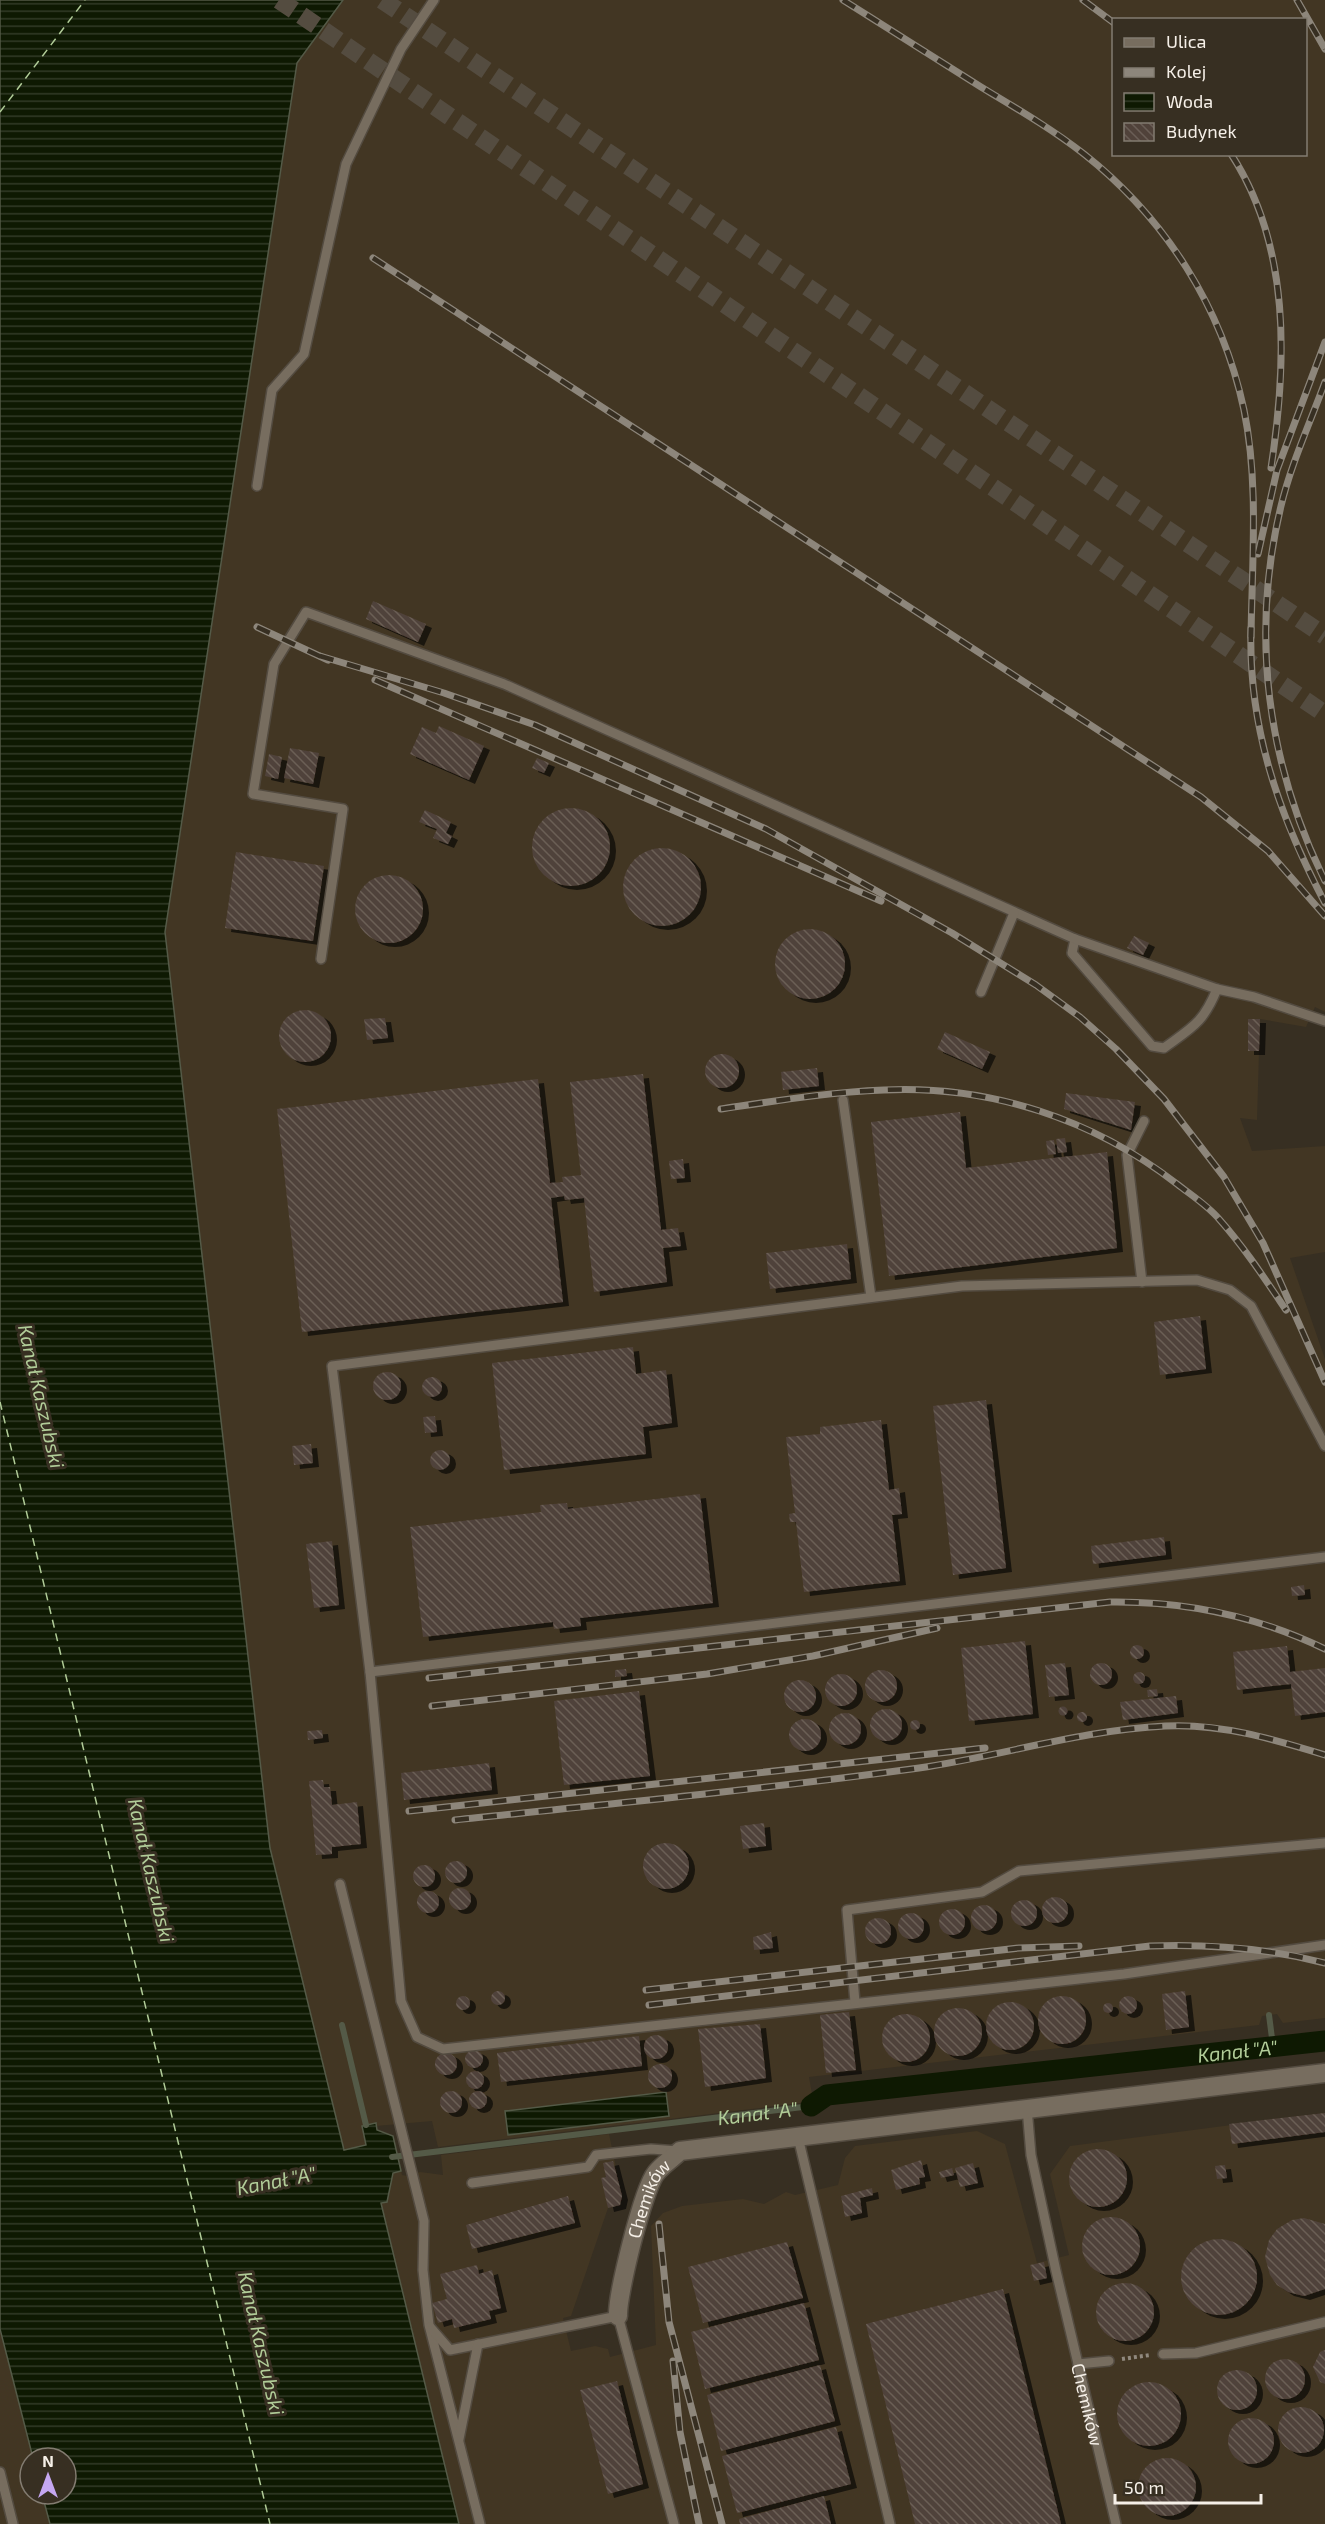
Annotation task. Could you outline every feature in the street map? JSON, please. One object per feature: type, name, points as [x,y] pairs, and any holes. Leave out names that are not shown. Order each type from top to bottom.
[{"type":"street","name":"Chemików","points":[[618,2316],[621,2291],[649,2188],[655,2174],[680,2151],[1325,2073]]},
{"type":"lane","points":[[257,486],[272,390],[304,354],[346,164],[401,49],[434,0]]},
{"type":"lane","points":[[321,959],[344,809],[253,794],[274,664],[306,612],[504,684],[1075,939],[1217,989],[1254,998],[1325,1021]]},
{"type":"lane","points":[[981,992],[1014,913]]},
{"type":"lane","points":[[1075,939],[1072,953],[1152,1046],[1164,1048],[1198,1024],[1207,1014],[1217,989]]},
{"type":"lane","points":[[843,1100],[871,1297]]},
{"type":"lane","points":[[1142,1282],[1127,1155],[1144,1121]]},
{"type":"lane","points":[[1325,1446],[1251,1306],[1230,1290],[1197,1280],[962,1286],[332,1366],[370,1672],[401,2001],[417,2037],[442,2049],[1124,1974],[1325,1945]]},
{"type":"lane","points":[[370,1672],[1325,1557]]},
{"type":"lane","points":[[855,2002],[847,1910],[982,1892],[1019,1871],[1325,1844]]},
{"type":"lane","points":[[340,1884],[424,2221],[423,2270],[429,2325],[480,2524]]},
{"type":"lane","name":"Chemików","points":[[1027,2108],[1031,2155],[1116,2524]]},
{"type":"lane","points":[[798,2137],[890,2524]]},
{"type":"lane","points":[[472,2182],[588,2167],[596,2155],[651,2148],[680,2151]]},
{"type":"lane","points":[[429,2325],[450,2350],[618,2316]]},
{"type":"lane","name":"Chemików","points":[[618,2316],[674,2524]]},
{"type":"lane","points":[[1163,2354],[1196,2352],[1325,2322]]},
{"type":"lane","points":[[458,2442],[478,2344]]},
{"type":"lane","points":[[1078,2364],[1109,2361]]},
{"type":"lane","points":[[0,2472],[13,2524]]},
{"type":"path","points":[[1109,2361],[1163,2354]]},
{"type":"shaded area","points":[[343,0],[1325,0],[1325,1012],[1315,1007],[1306,1027],[1260,1019],[1257,1120],[1240,1118],[1252,1151],[1325,1146],[1325,1252],[1290,1258],[1325,1359],[1325,2018],[1283,2023],[1277,2014],[1262,2016],[1259,2025],[809,2077],[812,2094],[800,2103],[438,2147],[432,2121],[376,2126],[376,2123],[366,2145],[344,2151],[270,1848],[165,932],[297,63]]},
{"type":"shaded area","points":[[1325,2113],[1325,2524],[459,2524],[381,2203],[387,2201],[393,2172],[401,2171],[402,2175],[407,2176],[420,2172],[443,2175],[441,2155],[609,2134],[622,2196],[620,2205],[608,2208],[571,2316],[563,2318],[571,2351],[595,2346],[608,2349],[610,2357],[656,2345],[651,2226],[663,2213],[682,2206],[743,2199],[764,2204],[786,2192],[795,2195],[838,2185],[845,2158],[855,2146],[977,2131],[1005,2144],[1037,2263],[1069,2255],[1050,2174],[1070,2146]]},
{"type":"shaded area","points":[[0,2330],[30,2446],[18,2446],[18,2506],[45,2506],[50,2524],[0,2524]]},
{"type":"water","name":"Kanał Kaszubski","points":[[0,0],[343,0],[297,63],[165,932],[270,1848],[344,2150],[366,2145],[362,2126],[376,2123],[377,2130],[393,2136],[401,2171],[393,2173],[387,2202],[381,2203],[459,2524],[50,2524],[45,2506],[78,2506],[78,2446],[30,2446],[0,2329]]},
{"type":"water","points":[[666,2092],[669,2116],[508,2135],[505,2111]]},
{"type":"building","points":[[373,601],[426,624],[418,642],[366,619]]},
{"type":"building","points":[[439,726],[484,746],[469,780],[410,754],[422,727],[436,733]]},
{"type":"building","points":[[290,748],[319,753],[313,784],[284,778]]},
{"type":"building","points":[[269,754],[282,757],[278,779],[265,776]]},
{"type":"building","points":[[537,758],[549,763],[544,773],[532,768]]},
{"type":"building","points":[[571,808],[586,811],[603,825],[610,847],[607,862],[593,879],[571,886],[556,883],[539,869],[532,847],[535,832],[549,815]]},
{"type":"building","points":[[425,810],[451,822],[446,833],[452,836],[448,844],[433,838],[437,829],[419,822]]},
{"type":"building","points":[[654,848],[670,848],[684,854],[695,865],[701,879],[701,895],[695,909],[684,920],[670,926],[654,926],[640,920],[629,909],[623,895],[623,879],[629,865],[640,854]]},
{"type":"building","points":[[236,852],[324,866],[313,941],[225,928]]},
{"type":"building","points":[[382,875],[396,875],[408,880],[418,890],[423,909],[418,928],[408,938],[396,943],[382,943],[370,938],[360,928],[355,916],[355,902],[360,890],[370,880]]},
{"type":"building","points":[[810,929],[829,935],[839,945],[845,964],[839,983],[829,993],[810,999],[791,993],[781,983],[775,964],[781,945],[791,935]]},
{"type":"building","points":[[1134,936],[1149,943],[1143,955],[1127,948]]},
{"type":"building","points":[[300,1010],[310,1010],[324,1017],[331,1036],[324,1055],[310,1062],[300,1062],[290,1058],[283,1051],[279,1041],[279,1031],[283,1021],[290,1014]]},
{"type":"building","points":[[385,1018],[388,1038],[367,1040],[364,1019]]},
{"type":"building","points":[[1248,1019],[1260,1019],[1259,1051],[1248,1051]]},
{"type":"building","points":[[945,1032],[990,1052],[982,1069],[937,1049]]},
{"type":"building","points":[[722,1054],[734,1059],[739,1071],[734,1083],[722,1088],[710,1083],[705,1071],[710,1059]]},
{"type":"building","points":[[817,1068],[819,1086],[783,1090],[781,1072]]},
{"type":"building","points":[[643,1074],[661,1230],[678,1228],[681,1246],[663,1248],[667,1282],[594,1292],[584,1198],[565,1200],[564,1196],[551,1198],[563,1302],[302,1332],[277,1109],[538,1079],[550,1183],[563,1182],[562,1177],[581,1175],[570,1082]]},
{"type":"building","points":[[1066,1093],[1135,1102],[1131,1130],[1064,1109]]},
{"type":"building","points":[[960,1112],[966,1168],[1107,1152],[1117,1248],[889,1276],[871,1122]]},
{"type":"building","points":[[1065,1138],[1067,1152],[1058,1153],[1056,1139]]},
{"type":"building","points":[[1054,1140],[1056,1154],[1048,1155],[1046,1141]]},
{"type":"building","points":[[683,1159],[685,1178],[671,1179],[669,1161]]},
{"type":"building","points":[[847,1244],[851,1279],[770,1289],[766,1253]]},
{"type":"building","points":[[1200,1316],[1206,1369],[1160,1375],[1154,1322]]},
{"type":"building","points":[[633,1347],[636,1374],[666,1370],[672,1423],[643,1427],[646,1454],[504,1470],[492,1363]]},
{"type":"building","points":[[387,1372],[397,1376],[401,1386],[397,1396],[387,1400],[377,1396],[373,1386],[377,1376]]},
{"type":"building","points":[[432,1377],[439,1380],[442,1387],[439,1394],[432,1397],[425,1394],[422,1387],[425,1380]]},
{"type":"building","points":[[986,1400],[1006,1568],[953,1575],[933,1406]]},
{"type":"building","points":[[435,1416],[437,1432],[425,1433],[423,1417]]},
{"type":"building","points":[[881,1420],[889,1490],[899,1488],[902,1514],[892,1515],[900,1581],[804,1592],[796,1522],[790,1522],[789,1514],[795,1513],[786,1437],[820,1434],[820,1427]]},
{"type":"building","points":[[311,1444],[313,1463],[294,1465],[292,1446]]},
{"type":"building","points":[[440,1450],[447,1453],[450,1460],[447,1467],[440,1470],[433,1467],[430,1460],[433,1453]]},
{"type":"building","points":[[700,1494],[713,1603],[580,1618],[581,1626],[554,1629],[553,1622],[423,1637],[410,1527],[541,1512],[540,1505],[567,1503],[568,1509]]},
{"type":"building","points":[[1164,1537],[1166,1555],[1093,1564],[1091,1546]]},
{"type":"building","points":[[332,1541],[339,1605],[314,1608],[306,1544]]},
{"type":"building","points":[[1304,1585],[1305,1595],[1292,1596],[1291,1587]]},
{"type":"building","points":[[1025,1641],[1033,1714],[969,1721],[961,1648]]},
{"type":"building","points":[[1137,1645],[1142,1647],[1144,1652],[1142,1657],[1137,1659],[1132,1657],[1130,1652],[1132,1647]]},
{"type":"building","points":[[1287,1646],[1290,1672],[1325,1668],[1325,1712],[1295,1716],[1291,1684],[1237,1690],[1233,1652]]},
{"type":"building","points":[[1065,1663],[1069,1695],[1049,1697],[1045,1665]]},
{"type":"building","points":[[1101,1663],[1109,1666],[1112,1674],[1109,1682],[1101,1685],[1093,1682],[1090,1674],[1093,1666]]},
{"type":"building","points":[[626,1669],[627,1676],[615,1677],[615,1670]]},
{"type":"building","points":[[881,1670],[893,1674],[897,1686],[893,1698],[881,1702],[869,1698],[865,1686],[869,1674]]},
{"type":"building","points":[[1141,1672],[1144,1673],[1144,1683],[1137,1684],[1134,1683],[1133,1676],[1134,1673]]},
{"type":"building","points":[[841,1674],[853,1678],[857,1690],[853,1702],[841,1706],[829,1702],[825,1690],[829,1678]]},
{"type":"building","points":[[800,1680],[811,1685],[816,1696],[811,1707],[800,1712],[789,1707],[784,1696],[789,1685]]},
{"type":"building","points":[[1157,1689],[1158,1696],[1148,1697],[1147,1690]]},
{"type":"building","points":[[639,1691],[650,1776],[564,1785],[554,1701]]},
{"type":"building","points":[[1176,1696],[1178,1713],[1123,1720],[1120,1702]]},
{"type":"building","points":[[1063,1706],[1068,1711],[1063,1716],[1058,1711]]},
{"type":"building","points":[[886,1709],[898,1713],[902,1725],[898,1737],[886,1741],[874,1737],[870,1725],[874,1713]]},
{"type":"building","points":[[1082,1712],[1086,1713],[1086,1721],[1082,1722],[1078,1721],[1077,1717],[1078,1713]]},
{"type":"building","points":[[845,1713],[857,1717],[861,1729],[857,1741],[845,1745],[833,1741],[829,1729],[833,1717]]},
{"type":"building","points":[[805,1719],[817,1723],[821,1735],[817,1747],[805,1751],[793,1747],[789,1735],[793,1723]]},
{"type":"building","points":[[915,1720],[919,1721],[919,1729],[915,1730],[911,1729],[910,1725],[911,1721]]},
{"type":"building","points":[[322,1730],[323,1738],[308,1740],[307,1731]]},
{"type":"building","points":[[489,1763],[492,1790],[404,1800],[401,1773]]},
{"type":"building","points":[[323,1780],[324,1787],[330,1787],[332,1805],[357,1802],[361,1844],[332,1847],[332,1854],[316,1855],[309,1781]]},
{"type":"building","points":[[764,1823],[766,1846],[743,1849],[740,1826]]},
{"type":"building","points":[[666,1843],[682,1850],[689,1866],[682,1882],[666,1889],[650,1882],[643,1866],[650,1850]]},
{"type":"building","points":[[456,1861],[464,1864],[467,1872],[464,1880],[456,1883],[448,1880],[445,1872],[448,1864]]},
{"type":"building","points":[[424,1865],[432,1868],[435,1876],[432,1884],[424,1887],[416,1884],[413,1876],[416,1868]]},
{"type":"building","points":[[460,1888],[468,1891],[471,1899],[468,1907],[460,1910],[452,1907],[449,1899],[452,1891]]},
{"type":"building","points":[[428,1891],[436,1894],[439,1902],[436,1910],[428,1913],[420,1910],[417,1902],[420,1894]]},
{"type":"building","points":[[1055,1897],[1064,1901],[1068,1910],[1064,1919],[1055,1923],[1046,1919],[1042,1910],[1046,1901]]},
{"type":"building","points":[[1024,1900],[1033,1904],[1037,1913],[1033,1922],[1024,1926],[1015,1922],[1011,1913],[1015,1904]]},
{"type":"building","points":[[984,1905],[993,1909],[997,1918],[993,1927],[984,1931],[975,1927],[971,1918],[975,1909]]},
{"type":"building","points":[[952,1909],[961,1913],[965,1922],[961,1931],[952,1935],[943,1931],[939,1922],[943,1913]]},
{"type":"building","points":[[911,1913],[920,1917],[924,1926],[920,1935],[911,1939],[902,1935],[898,1926],[902,1917]]},
{"type":"building","points":[[878,1918],[887,1922],[891,1931],[887,1940],[878,1944],[869,1940],[865,1931],[869,1922]]},
{"type":"building","points":[[771,1932],[773,1948],[754,1950],[753,1937]]},
{"type":"building","points":[[495,1991],[501,1991],[505,1998],[501,2005],[495,2005],[491,2001],[491,1995]]},
{"type":"building","points":[[1185,1991],[1189,2027],[1166,2030],[1162,1994]]},
{"type":"building","points":[[460,1996],[466,1996],[470,2003],[466,2010],[460,2010],[456,2006],[456,2000]]},
{"type":"building","points":[[1062,1996],[1079,2003],[1086,2020],[1079,2037],[1062,2044],[1045,2037],[1038,2020],[1045,2003]]},
{"type":"building","points":[[1124,1996],[1132,1996],[1137,2001],[1135,2012],[1124,2014],[1119,2009],[1119,2001]]},
{"type":"building","points":[[1010,2002],[1027,2009],[1034,2026],[1027,2043],[1010,2050],[993,2043],[986,2026],[993,2009]]},
{"type":"building","points":[[1108,2003],[1113,2008],[1108,2013],[1103,2008]]},
{"type":"building","points":[[958,2008],[975,2015],[982,2032],[975,2049],[958,2056],[941,2049],[934,2032],[941,2015]]},
{"type":"building","points":[[849,2012],[856,2070],[826,2073],[820,2015]]},
{"type":"building","points":[[906,2014],[923,2021],[930,2038],[923,2055],[906,2062],[889,2055],[882,2038],[889,2021]]},
{"type":"building","points":[[760,2024],[766,2078],[705,2087],[698,2029]]},
{"type":"building","points":[[656,2035],[661,2036],[667,2042],[667,2052],[661,2058],[656,2059],[651,2058],[645,2052],[644,2047],[645,2042],[651,2036]]},
{"type":"building","points":[[639,2036],[642,2066],[501,2082],[497,2053]]},
{"type":"building","points":[[474,2050],[480,2053],[483,2059],[480,2065],[474,2068],[468,2065],[465,2059],[468,2053]]},
{"type":"building","points":[[442,2053],[450,2053],[457,2060],[457,2068],[450,2075],[442,2075],[435,2068],[435,2060]]},
{"type":"building","points":[[660,2064],[668,2068],[672,2076],[668,2084],[660,2088],[652,2084],[648,2076],[652,2068]]},
{"type":"building","points":[[475,2071],[481,2074],[484,2080],[481,2086],[475,2089],[469,2086],[466,2080],[469,2074]]},
{"type":"building","points":[[447,2091],[455,2091],[462,2098],[462,2106],[455,2113],[447,2113],[440,2106],[440,2098]]},
{"type":"building","points":[[478,2091],[484,2094],[487,2100],[484,2106],[478,2109],[472,2106],[469,2100],[472,2094]]},
{"type":"building","points":[[1325,2113],[1325,2132],[1232,2144],[1229,2124]]},
{"type":"building","points":[[1092,2149],[1104,2149],[1119,2157],[1127,2172],[1127,2184],[1119,2199],[1104,2207],[1092,2207],[1077,2199],[1069,2184],[1069,2172],[1077,2157]]},
{"type":"building","points":[[921,2160],[925,2177],[919,2178],[920,2184],[896,2190],[891,2170]]},
{"type":"building","points":[[613,2161],[622,2196],[620,2205],[608,2208],[601,2178],[606,2177],[603,2163]]},
{"type":"building","points":[[973,2163],[978,2183],[960,2187],[955,2168]]},
{"type":"building","points":[[1225,2165],[1227,2178],[1217,2179],[1215,2166]]},
{"type":"building","points":[[952,2168],[954,2175],[941,2178],[939,2172]]},
{"type":"building","points":[[872,2188],[873,2195],[860,2198],[862,2213],[845,2217],[841,2196]]},
{"type":"building","points":[[568,2196],[575,2223],[472,2249],[466,2225]]},
{"type":"building","points":[[1105,2217],[1117,2217],[1132,2225],[1140,2240],[1140,2252],[1132,2267],[1117,2275],[1105,2275],[1090,2267],[1082,2252],[1082,2240],[1090,2225]]},
{"type":"building","points":[[1304,2218],[1325,2224],[1325,2289],[1304,2296],[1288,2292],[1277,2285],[1270,2275],[1265,2257],[1269,2240],[1277,2229],[1292,2220]]},
{"type":"building","points":[[1227,2239],[1240,2245],[1251,2256],[1257,2269],[1255,2292],[1240,2309],[1227,2315],[1211,2315],[1198,2309],[1183,2292],[1181,2269],[1187,2256],[1204,2241]]},
{"type":"building","points":[[787,2242],[803,2298],[703,2323],[688,2267]]},
{"type":"building","points":[[1044,2262],[1047,2278],[1034,2281],[1030,2265]]},
{"type":"building","points":[[477,2265],[479,2274],[492,2270],[501,2308],[489,2311],[491,2319],[454,2328],[452,2319],[438,2323],[432,2303],[447,2299],[440,2274]]},
{"type":"building","points":[[1119,2283],[1131,2283],[1146,2291],[1154,2306],[1154,2318],[1146,2333],[1131,2341],[1119,2341],[1104,2333],[1096,2318],[1096,2306],[1104,2291]]},
{"type":"building","points":[[1003,2289],[1061,2524],[915,2524],[866,2324]]},
{"type":"building","points":[[804,2303],[819,2360],[705,2389],[691,2332]]},
{"type":"building","points":[[1325,2350],[1325,2384],[1320,2382],[1313,2367],[1320,2352]]},
{"type":"building","points":[[1285,2359],[1293,2360],[1299,2365],[1304,2371],[1304,2387],[1299,2393],[1293,2398],[1285,2399],[1277,2398],[1271,2393],[1266,2387],[1265,2379],[1266,2371],[1271,2365],[1277,2360]]},
{"type":"building","points":[[820,2365],[835,2421],[721,2451],[707,2395]]},
{"type":"building","points":[[1237,2370],[1245,2371],[1251,2376],[1256,2382],[1256,2398],[1251,2404],[1245,2409],[1237,2410],[1229,2409],[1223,2404],[1218,2398],[1217,2390],[1218,2382],[1223,2376],[1229,2371]]},
{"type":"building","points":[[617,2381],[643,2484],[608,2494],[580,2390]]},
{"type":"building","points":[[1149,2382],[1161,2384],[1172,2391],[1179,2402],[1181,2414],[1179,2426],[1172,2437],[1161,2444],[1149,2446],[1137,2444],[1126,2437],[1119,2426],[1117,2414],[1119,2402],[1126,2391],[1137,2384]]},
{"type":"building","points":[[1301,2407],[1317,2414],[1324,2430],[1317,2446],[1301,2453],[1285,2446],[1278,2430],[1285,2414]]},
{"type":"building","points":[[1251,2418],[1267,2425],[1274,2441],[1267,2457],[1251,2464],[1235,2457],[1228,2441],[1235,2425]]},
{"type":"building","points":[[836,2427],[851,2484],[737,2513],[722,2456]]},
{"type":"building","points":[[1161,2458],[1173,2458],[1188,2466],[1196,2481],[1196,2493],[1188,2508],[1173,2516],[1161,2516],[1146,2508],[1138,2493],[1138,2481],[1146,2466]]},
{"type":"building","points":[[824,2496],[831,2524],[740,2524],[739,2519]]},
{"type":"waterway","points":[[1269,2015],[1273,2046]]},
{"type":"waterway","points":[[342,2025],[366,2125]]},
{"type":"waterway","name":"Kanał \"A\"","points":[[811,2106],[827,2095],[1325,2041]]},
{"type":"waterway","name":"Kanał \"A\"","points":[[392,2157],[811,2106]]},
{"type":"ferry route","points":[[0,112],[85,0]]},
{"type":"ferry route","points":[[0,1402],[270,2524]]},
{"type":"tunnel","points":[[279,0],[1325,714]]},
{"type":"tunnel","points":[[382,0],[1325,636]]},
{"type":"railway","points":[[843,0],[1034,119],[1084,154],[1114,179],[1140,207],[1165,236],[1186,268],[1221,336],[1234,372],[1249,438],[1253,494],[1251,637]]},
{"type":"railway","points":[[1083,0],[1112,22]]},
{"type":"railway","points":[[1297,0],[1325,49]]},
{"type":"railway","points":[[1232,156],[1251,190],[1265,227],[1274,266],[1279,306],[1280,388],[1271,468]]},
{"type":"railway","points":[[373,258],[1201,797],[1268,851],[1325,916]]},
{"type":"railway","points":[[1258,554],[1277,470],[1325,342]]},
{"type":"railway","points":[[1325,382],[1295,459],[1281,506],[1272,554],[1267,602],[1266,650],[1277,745],[1289,791],[1305,836],[1325,881]]},
{"type":"railway","points":[[257,627],[328,660]]},
{"type":"railway","points":[[1251,628],[1251,665],[1255,700],[1270,770],[1294,837],[1325,903]]},
{"type":"railway","points":[[320,656],[444,693],[535,725],[766,829],[952,933],[1036,985],[1080,1017],[1116,1049],[1164,1099],[1224,1177],[1263,1243],[1325,1382]]},
{"type":"railway","points":[[375,680],[881,901]]},
{"type":"railway","points":[[721,1109],[843,1093],[924,1090],[963,1093],[1001,1100],[1039,1111],[1075,1124],[1111,1141],[1145,1161],[1204,1205],[1237,1241],[1286,1310]]},
{"type":"railway","points":[[429,1678],[1110,1602],[1166,1604],[1220,1613],[1247,1619],[1299,1637],[1325,1649]]},
{"type":"railway","points":[[432,1706],[707,1674],[813,1656],[937,1628]]},
{"type":"railway","points":[[455,1820],[861,1776],[950,1763],[1134,1728],[1206,1727],[1246,1733],[1325,1755]]},
{"type":"railway","points":[[409,1811],[985,1748]]},
{"type":"railway","points":[[646,1990],[1019,1948],[1079,1946]]},
{"type":"railway","points":[[649,2005],[1150,1946],[1238,1948],[1325,1963]]},
{"type":"railway","points":[[659,2224],[669,2322],[722,2524]]},
{"type":"railway","points":[[673,2361],[680,2432],[699,2524]]}]
